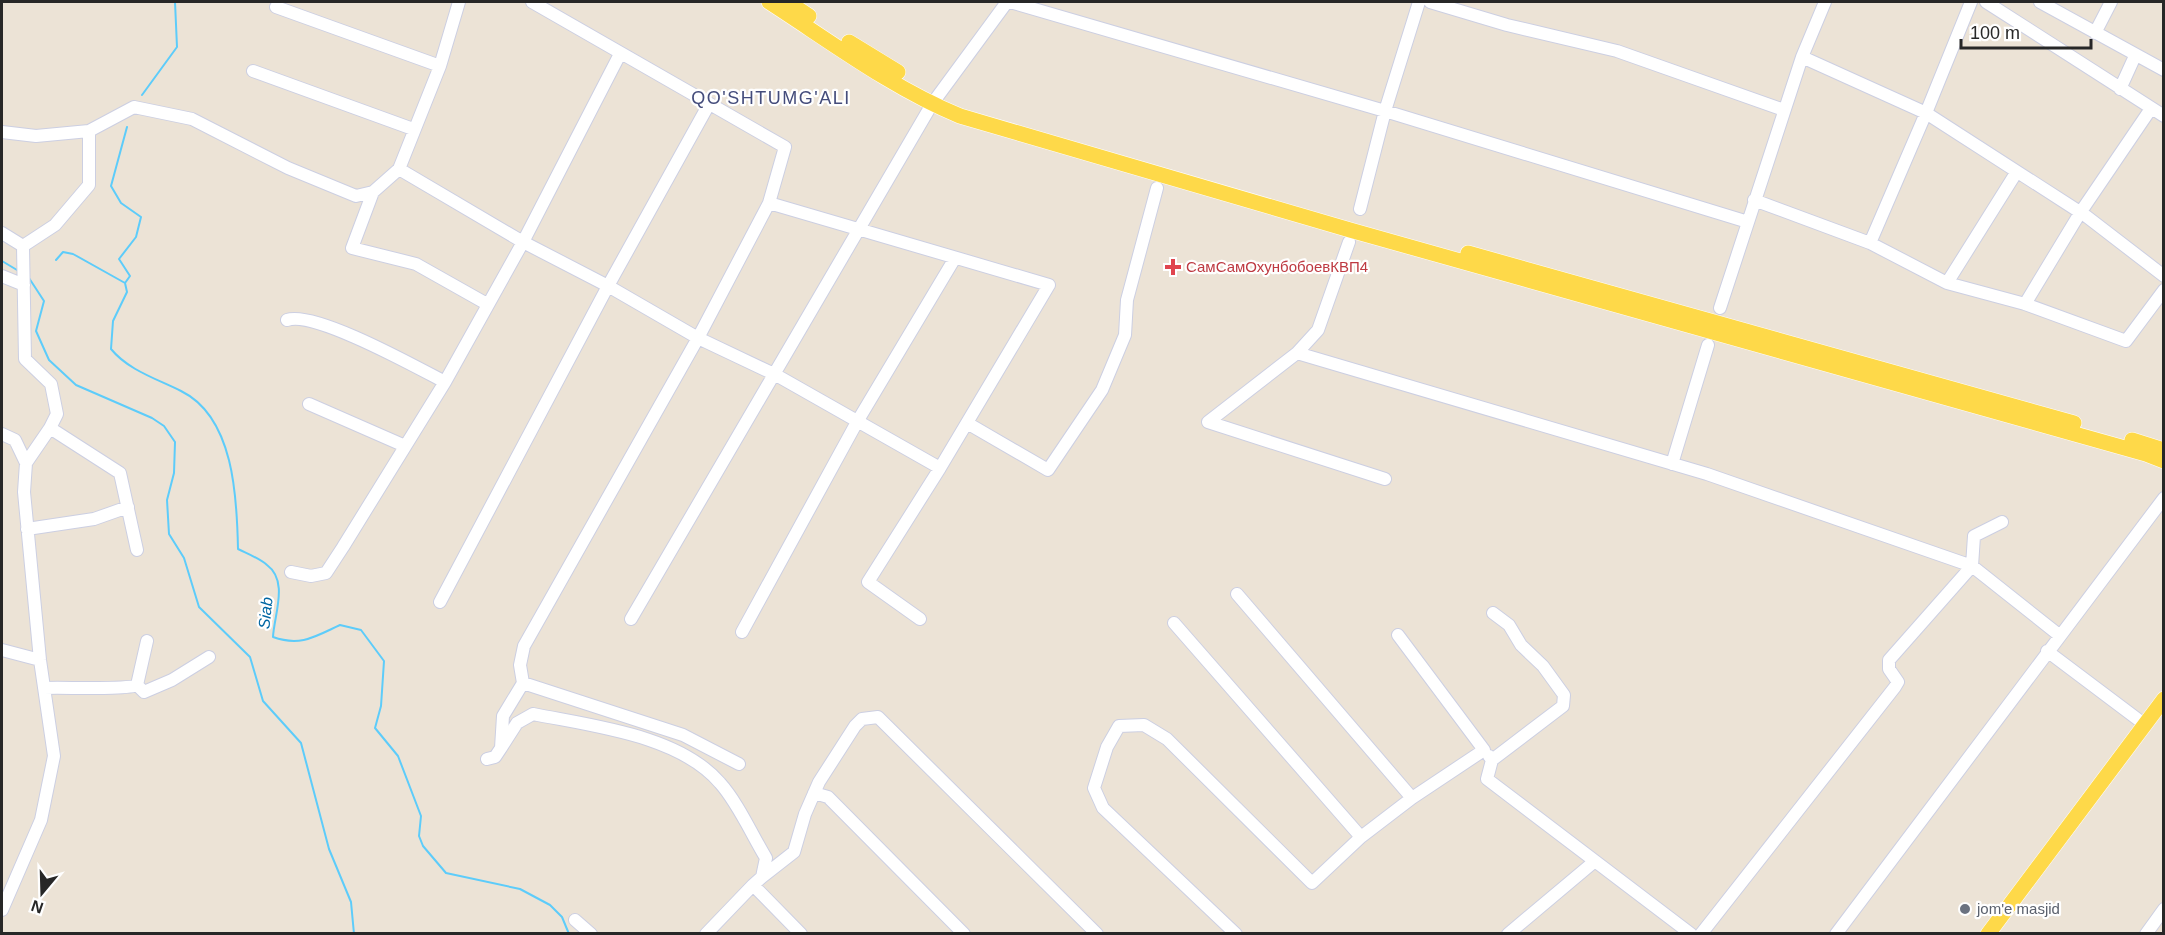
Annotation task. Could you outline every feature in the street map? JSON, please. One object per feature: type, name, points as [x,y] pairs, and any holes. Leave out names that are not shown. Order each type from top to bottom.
[{"type":"main road","points":[[769,2],[960,116],[1361,234],[2146,454],[2163,461]]},
{"type":"main road","points":[[788,2],[934,100],[2163,450]]},
{"type":"main road","points":[[1988,933],[2163,699]]},
{"type":"street","points":[[459,2],[440,66],[399,169],[373,192],[352,248],[416,264],[487,304]]},
{"type":"street","points":[[501,748],[503,716],[523,683],[520,665],[524,646],[698,338],[769,203],[785,147],[532,2]]},
{"type":"street","points":[[631,620],[776,375],[934,100],[1008,2],[1385,111],[1748,222]]},
{"type":"street","points":[[1360,209],[1385,111],[1419,2]]},
{"type":"street","points":[[1430,2],[1507,25],[1617,51],[1784,110]]},
{"type":"street","points":[[1720,308],[1802,57],[1825,2]]},
{"type":"street","points":[[1870,243],[1971,2]]},
{"type":"street","points":[[1986,2],[2150,110],[2163,116]]},
{"type":"street","points":[[2040,2],[2163,70]]},
{"type":"street","points":[[2095,33],[2111,2]]},
{"type":"street","points":[[276,8],[440,66]]},
{"type":"street","points":[[291,572],[311,576],[326,573],[445,382],[523,242],[620,54]]},
{"type":"street","points":[[2120,89],[2135,56]]},
{"type":"street","points":[[1802,57],[1926,113],[2080,213],[2163,276]]},
{"type":"street","points":[[254,71],[413,129]]},
{"type":"street","points":[[440,602],[608,286],[709,104]]},
{"type":"street","points":[[2,132],[36,136],[89,131],[134,107],[192,119],[288,168],[356,196],[373,192]]},
{"type":"street","points":[[2025,304],[2080,213],[2150,110]]},
{"type":"street","points":[[23,246],[55,225],[90,185],[89,131]]},
{"type":"street","points":[[399,169],[523,242],[608,286],[698,338],[776,375],[940,468]]},
{"type":"street","points":[[1947,283],[2016,173]]},
{"type":"street","points":[[967,423],[1048,470],[1102,390],[1125,335],[1128,300],[1157,188]]},
{"type":"street","points":[[1754,200],[1870,243],[1947,283],[2025,304],[2126,341],[2163,290]]},
{"type":"street","points":[[769,203],[1049,285],[940,468],[867,582],[920,619]]},
{"type":"street","points":[[2,233],[23,246]]},
{"type":"street","points":[[1349,242],[1318,330],[1297,353],[1209,422],[1385,478]]},
{"type":"street","points":[[23,246],[25,359],[51,384],[57,414],[26,463]]},
{"type":"street","points":[[741,632],[857,422],[955,258]]},
{"type":"street","points":[[2,276],[24,285]]},
{"type":"street","points":[[287,320],[304,319],[360,339],[445,382]]},
{"type":"street","points":[[1672,464],[1708,345]]},
{"type":"street","points":[[1297,353],[1672,464],[1972,566],[2059,635]]},
{"type":"street","points":[[309,404],[405,446]]},
{"type":"street","points":[[50,428],[120,473],[137,550]]},
{"type":"street","points":[[2,434],[15,440],[26,463],[24,492],[27,529],[40,660],[54,756],[41,820],[2,910]]},
{"type":"street","points":[[1836,933],[2163,498]]},
{"type":"street","points":[[27,529],[94,519],[128,507]]},
{"type":"street","points":[[1701,933],[1896,687],[1898,682],[1889,669],[1889,660],[1972,566],[1974,536],[2002,522]]},
{"type":"street","points":[[1238,594],[1412,798]]},
{"type":"street","points":[[1236,933],[1102,808],[1094,788],[1107,747],[1119,726],[1144,725],[1167,739],[1311,883],[1361,837],[1412,798],[1488,755],[1563,706],[1564,694],[1543,666],[1521,645],[1509,625],[1493,613]]},
{"type":"street","points":[[1174,623],[1361,837]]},
{"type":"street","points":[[1398,635],[1488,755],[1487,779],[1691,933]]},
{"type":"street","points":[[137,685],[147,641]]},
{"type":"street","points":[[2,650],[40,660]]},
{"type":"street","points":[[2047,651],[2144,724]]},
{"type":"street","points":[[137,685],[144,692],[172,680],[209,657]]},
{"type":"street","points":[[523,683],[683,735],[739,764]]},
{"type":"street","points":[[44,688],[90,686],[131,688],[137,685]]},
{"type":"street","points":[[487,759],[495,757],[517,723],[533,714],[612,730],[682,752],[720,783],[766,858],[758,881]]},
{"type":"street","points":[[706,933],[758,881],[794,852],[814,793],[855,726],[862,719],[878,717],[1097,933]]},
{"type":"street","points":[[814,793],[828,797],[964,933]]},
{"type":"street","points":[[1508,933],[1595,861]]},
{"type":"street","points":[[758,881],[801,933]]},
{"type":"street","points":[[2145,933],[2163,909]]},
{"type":"street","points":[[575,920],[591,933]]},
{"type":"waterway","points":[[142,95],[177,47],[175,2]]},
{"type":"waterway","points":[[125,283],[130,276],[119,259],[136,237],[141,217],[121,203],[111,186],[127,127]]},
{"type":"waterway","name":"Siab","points":[[56,260],[63,252],[73,254],[125,283],[127,292],[113,321],[111,349],[134,368],[181,391],[199,403],[212,419],[222,439],[234,483],[238,549],[264,563],[274,572],[277,580],[279,599],[273,637],[292,641],[308,639],[340,625],[361,630],[384,661],[381,706],[375,728],[398,756],[421,816],[419,836],[423,846],[446,873],[520,889],[550,905],[562,917],[569,934]]},
{"type":"waterway","points":[[2,261],[17,270]]},
{"type":"waterway","points":[[29,278],[44,301],[36,331],[49,360],[76,385],[152,418],[164,426],[175,442],[174,473],[167,500],[169,534],[184,558],[199,607],[250,657],[263,701],[301,743],[329,849],[351,902],[354,934]]},
{"type":"place","name":"СамСамОхунбобоевКВП4","points":[[1173,267]]},
{"type":"place","name":"jom'e masjid","points":[[1965,909]]},
{"type":"district","name":"QO'SHTUMG'ALI","points":[[771,98]]}]
